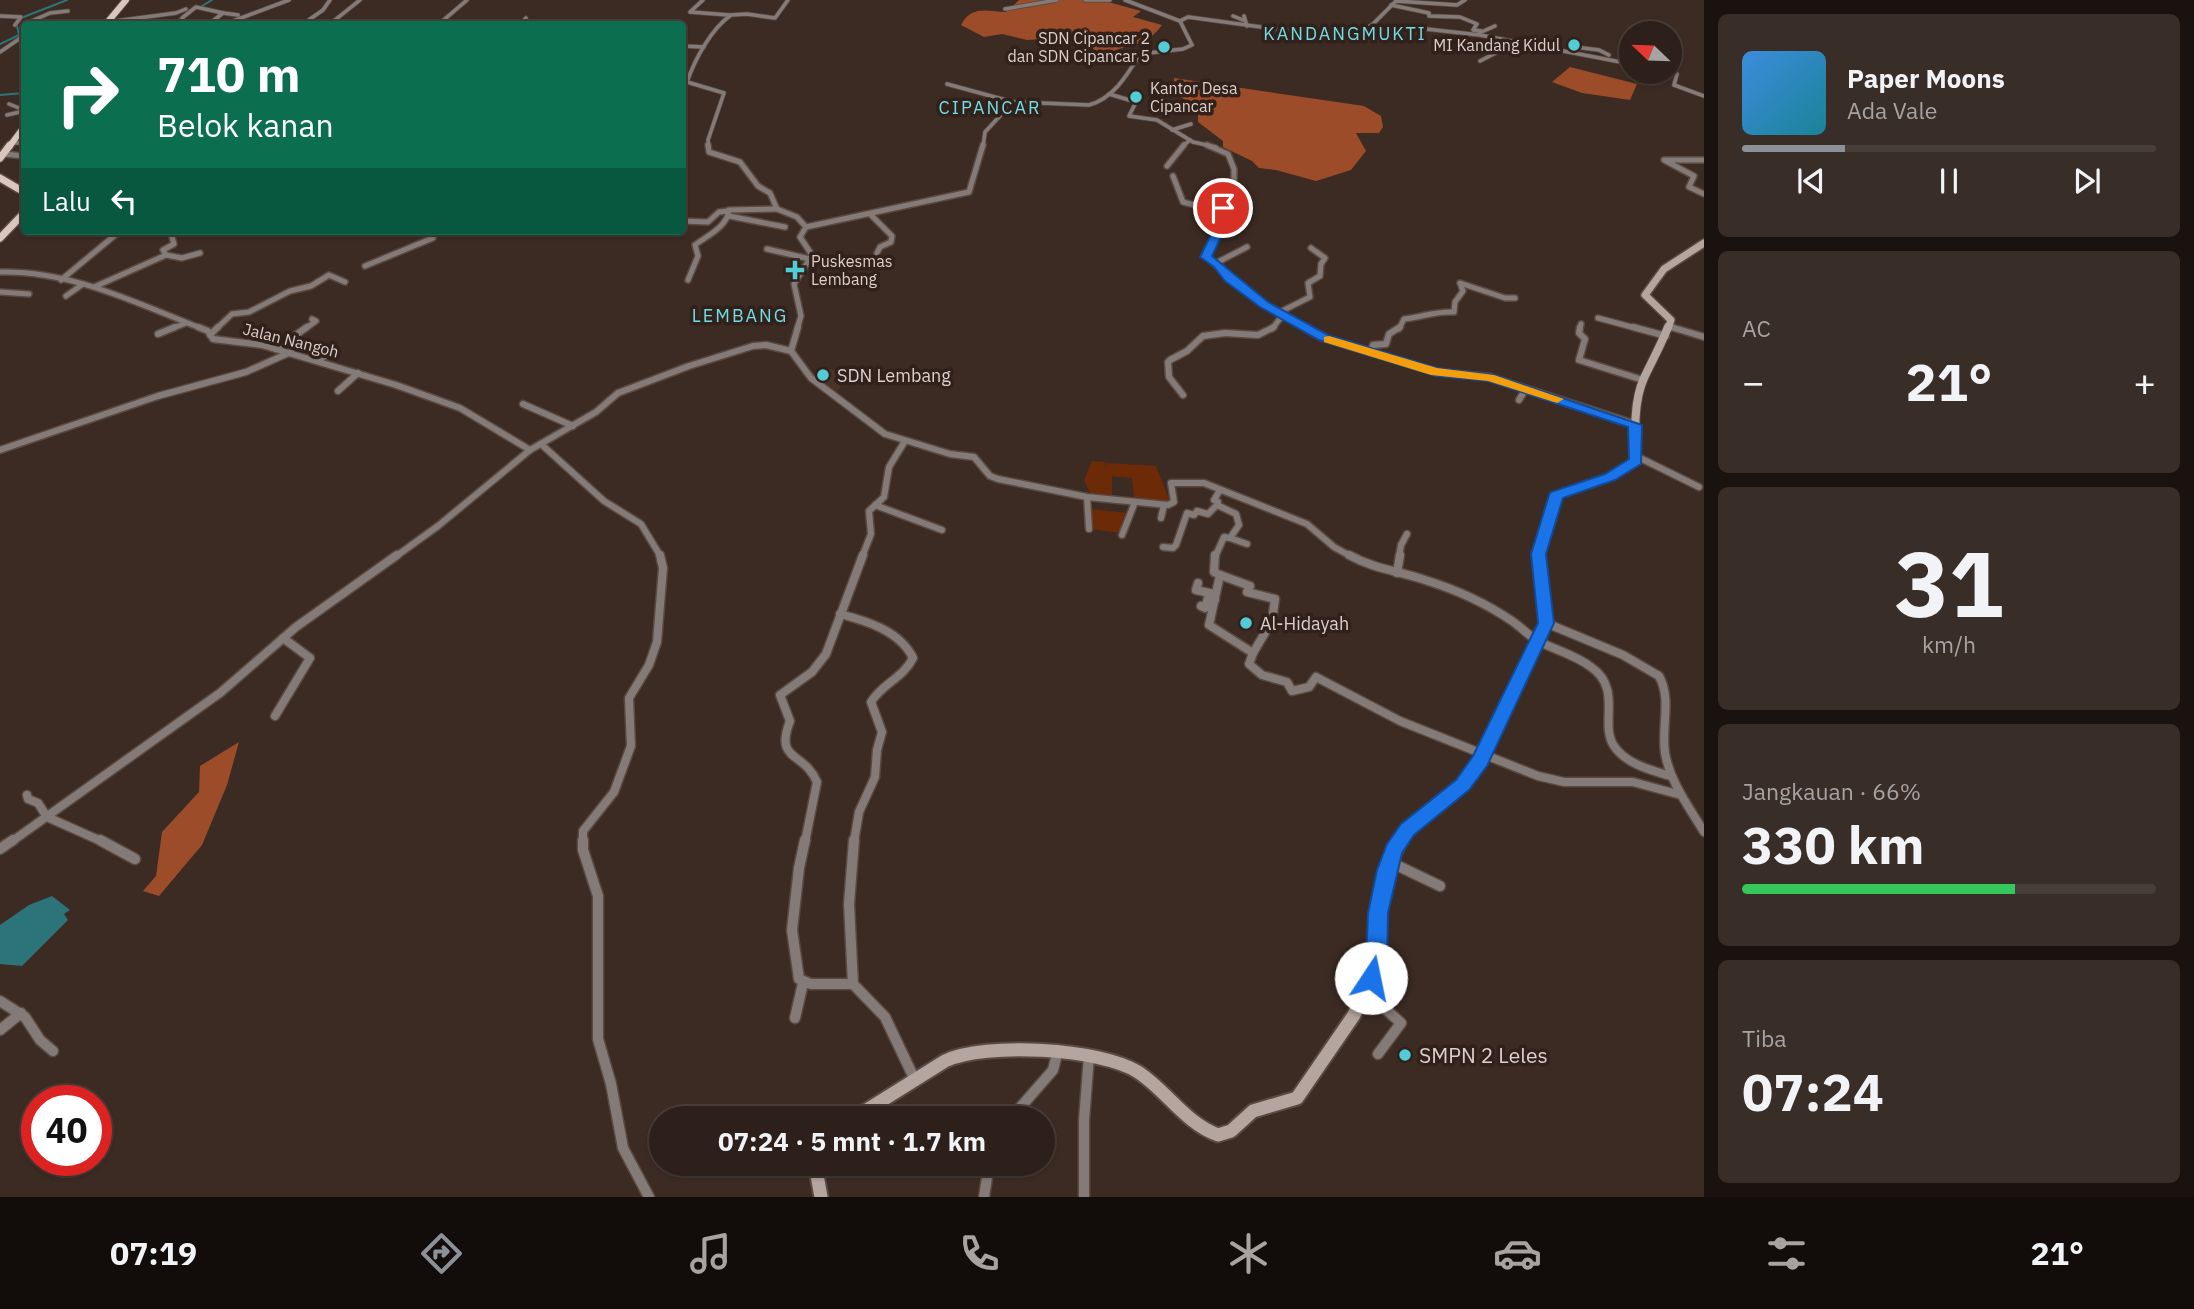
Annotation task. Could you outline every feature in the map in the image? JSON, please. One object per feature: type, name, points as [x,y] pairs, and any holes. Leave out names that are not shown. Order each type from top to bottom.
[{"type":"main road","points":[[109,21],[126,0]]},
{"type":"main road","points":[[3,153],[21,131]]},
{"type":"main road","points":[[0,178],[21,189]]},
{"type":"main road","points":[[0,238],[21,218]]},
{"type":"street","points":[[233,21],[289,0]]},
{"type":"street","points":[[307,21],[323,10],[330,0]]},
{"type":"street","points":[[334,21],[360,0]]},
{"type":"street","points":[[442,21],[467,0]]},
{"type":"street","points":[[685,15],[702,0]]},
{"type":"street","points":[[690,12],[775,18],[788,0]]},
{"type":"street","points":[[1005,9],[1057,0]]},
{"type":"street","points":[[1085,0],[1110,0]]},
{"type":"street","points":[[1125,0],[1180,21],[1196,17],[1245,20],[1350,39],[1373,24],[1399,0],[1458,4],[1465,0]]},
{"type":"street","points":[[1391,5],[1429,13],[1429,16],[1445,15],[1473,21],[1477,24],[1473,30],[1482,32]]},
{"type":"street","points":[[182,18],[198,8],[238,15]]},
{"type":"street","points":[[121,21],[171,14],[186,9]]},
{"type":"street","points":[[31,21],[50,13],[68,11]]},
{"type":"street","points":[[213,21],[223,13]]},
{"type":"street","points":[[729,15],[692,66],[687,82],[724,93],[708,140],[709,152],[740,162],[758,186],[770,192],[778,209]]},
{"type":"street","points":[[0,16],[21,17],[21,25]]},
{"type":"street","points":[[1233,16],[1245,20]]},
{"type":"street","points":[[947,84],[1013,102],[1090,105],[1100,103],[1134,68],[1140,54],[1183,49],[1192,45],[1180,21]]},
{"type":"street","points":[[1476,35],[1495,26]]},
{"type":"street","points":[[1356,37],[1378,40],[1405,27],[1476,35],[1619,60]]},
{"type":"street","points":[[0,52],[21,37]]},
{"type":"street","points":[[1480,61],[1522,40]]},
{"type":"street","points":[[686,46],[704,47]]},
{"type":"street","points":[[1576,47],[1601,50],[1616,59]]},
{"type":"street","points":[[1674,84],[1704,95]]},
{"type":"street","points":[[1109,94],[1136,102],[1129,116],[1155,120],[1190,140],[1217,147],[1228,154],[1234,181],[1221,212],[1217,235],[1205,256],[1216,263],[1229,278],[1280,314],[1323,338],[1436,372],[1490,377],[1635,425]]},
{"type":"street","points":[[791,351],[801,316],[794,284],[810,260],[811,253],[800,237],[806,227],[929,205],[969,192],[981,159],[985,132],[1013,102]]},
{"type":"street","points":[[3,108],[9,105],[21,110]]},
{"type":"street","points":[[7,115],[21,112]]},
{"type":"street","points":[[1172,130],[1191,124]]},
{"type":"street","points":[[1167,166],[1175,158],[1180,146],[1190,140]]},
{"type":"street","points":[[13,143],[21,143]]},
{"type":"street","points":[[3,153],[21,156]]},
{"type":"street","points":[[1704,160],[1664,160],[1694,176],[1689,187],[1704,194]]},
{"type":"street","points":[[1173,176],[1183,202],[1221,212]]},
{"type":"street","points":[[729,213],[778,209],[797,217],[806,227]]},
{"type":"street","points":[[686,220],[708,222],[719,212],[785,227]]},
{"type":"street","points":[[688,280],[698,256],[695,245],[720,227],[729,213]]},
{"type":"street","points":[[870,215],[892,236],[891,242],[880,247],[877,253]]},
{"type":"street","points":[[61,280],[115,235]]},
{"type":"street","points":[[365,265],[433,239],[432,235]]},
{"type":"street","points":[[166,255],[163,250],[174,244],[172,237]]},
{"type":"street","points":[[873,1106],[970,1051],[983,1049],[1089,1055],[1115,1060],[1157,1085],[1192,1120],[1211,1132],[1224,1135],[1247,1114],[1297,1098],[1345,1031],[1377,961],[1378,913],[1390,861],[1408,830],[1463,785],[1482,756],[1546,623],[1539,554],[1556,495],[1610,477],[1629,467],[1638,457],[1635,425],[1643,380],[1668,332],[1671,318],[1645,295],[1665,268],[1704,243]]},
{"type":"street","points":[[1216,263],[1247,247]]},
{"type":"street","points":[[1183,394],[1170,377],[1168,362],[1189,350],[1203,336],[1257,335],[1277,328],[1280,314],[1287,306],[1305,302],[1310,298],[1308,283],[1320,276],[1321,264],[1325,258],[1311,248]]},
{"type":"street","points":[[767,249],[780,250],[810,260]]},
{"type":"street","points":[[94,287],[166,255],[182,258],[200,253]]},
{"type":"street","name":"Jalan Nangoh","points":[[0,272],[31,271],[94,287],[208,331],[213,339],[235,340],[291,352],[358,373],[460,408],[530,450]]},
{"type":"street","points":[[209,335],[232,314],[249,312],[290,291],[311,286],[329,275],[345,282]]},
{"type":"street","points":[[1371,353],[1373,345],[1386,344],[1389,334],[1399,329],[1404,318],[1421,317],[1432,311],[1454,312],[1455,302],[1462,291],[1460,282],[1505,298],[1515,298]]},
{"type":"street","points":[[66,296],[83,284]]},
{"type":"street","points":[[0,292],[29,295]]},
{"type":"street","points":[[276,349],[316,321],[312,318]]},
{"type":"street","points":[[1598,318],[1704,337]]},
{"type":"street","points":[[158,334],[187,323]]},
{"type":"street","points":[[1581,324],[1579,334],[1585,339],[1579,360],[1643,380]]},
{"type":"street","points":[[0,849],[220,693],[283,638],[455,513],[515,466],[530,450],[587,418],[618,393],[689,366],[753,346],[766,345],[791,351],[811,378],[866,417],[881,431],[950,454],[974,457],[990,476],[998,479],[1087,497],[1164,505],[1174,502],[1170,484],[1172,482],[1198,482],[1307,524],[1347,556],[1371,567],[1426,580],[1482,604],[1512,621],[1536,640],[1583,661],[1599,673],[1609,694],[1611,740],[1615,748],[1639,766],[1670,776]]},
{"type":"street","points":[[319,360],[326,355],[325,350]]},
{"type":"street","points":[[0,450],[32,436],[273,363],[291,352]]},
{"type":"street","points":[[338,391],[358,373]]},
{"type":"street","points":[[1519,400],[1525,390]]},
{"type":"street","points":[[523,404],[573,426]]},
{"type":"street","points":[[853,984],[843,986],[803,983],[799,979],[792,930],[799,868],[816,798],[817,782],[814,775],[783,746],[790,721],[780,695],[799,683],[826,654],[872,529],[869,511],[884,497],[884,478],[895,454],[905,441]]},
{"type":"street","points":[[541,444],[604,501],[641,524],[662,561],[662,607],[657,642],[649,665],[629,698],[627,707],[631,746],[614,792],[583,831],[583,850],[598,896],[598,1039],[611,1084],[623,1148],[649,1197]]},
{"type":"street","points":[[1638,457],[1699,487]]},
{"type":"street","points":[[1163,547],[1174,548],[1178,544],[1180,529],[1187,513],[1194,515],[1197,511],[1208,514],[1219,502],[1214,500],[1220,491]]},
{"type":"street","points":[[1087,497],[1089,529]]},
{"type":"street","points":[[1122,536],[1135,502]]},
{"type":"street","points":[[875,505],[942,530]]},
{"type":"street","points":[[1161,518],[1164,505]]},
{"type":"street","points":[[1217,505],[1236,514],[1239,519],[1239,525],[1230,538]]},
{"type":"street","points":[[1397,573],[1401,545],[1407,534]]},
{"type":"street","points":[[1247,544],[1224,537],[1213,558],[1214,572],[1250,586],[1247,592],[1275,599],[1277,609],[1274,621],[1249,664],[1253,670],[1287,682],[1292,691],[1309,687],[1316,677],[1400,721],[1482,756],[1553,781],[1633,782],[1681,795]]},
{"type":"street","points":[[1209,625],[1220,575]]},
{"type":"street","points":[[1198,583],[1196,590],[1215,597]]},
{"type":"street","points":[[1200,606],[1205,608],[1208,598],[1215,597]]},
{"type":"street","points":[[840,614],[867,623],[892,636],[910,649],[913,657],[904,674],[881,687],[871,702],[882,733],[875,777],[859,811],[849,904],[853,984],[885,1017],[915,1080]]},
{"type":"street","points":[[1200,622],[1253,653]]},
{"type":"street","points":[[1546,623],[1624,656],[1658,675],[1664,687],[1665,750],[1670,776],[1704,832]]},
{"type":"street","points":[[275,716],[310,658],[283,638]]},
{"type":"street","points":[[26,794],[28,799],[38,803],[47,817],[98,839],[135,859]]},
{"type":"street","points":[[1390,861],[1440,886]]},
{"type":"street","points":[[795,1018],[803,983]]},
{"type":"street","points":[[1363,996],[1380,1004],[1401,1023],[1378,1054]]},
{"type":"street","points":[[0,1001],[21,1013],[29,1021],[39,1043],[52,1051]]},
{"type":"street","points":[[0,1030],[21,1013]]},
{"type":"street","points":[[1021,1106],[1049,1074],[1057,1054]]},
{"type":"street","points":[[1084,1197],[1084,1120],[1089,1055]]},
{"type":"street","points":[[817,1176],[821,1197]]},
{"type":"street","points":[[985,1197],[988,1176]]},
{"type":"shaded area","points":[[1019,0],[1101,0],[1141,11],[1133,17],[1162,25],[1144,41],[1108,54],[1092,49],[1081,36],[1073,43],[1060,46],[1057,38],[1027,40],[1002,34],[984,37],[961,25],[970,14],[986,10],[1006,12]]},
{"type":"shaded area","points":[[1570,67],[1619,79],[1619,84],[1637,84],[1630,100],[1582,93],[1552,82]]},
{"type":"shaded area","points":[[1174,78],[1364,106],[1381,116],[1383,127],[1379,133],[1356,133],[1366,151],[1351,170],[1316,181],[1259,168],[1252,161],[1223,147],[1223,141],[1198,122],[1198,107],[1173,93],[1183,91],[1183,85],[1174,81]]},
{"type":"shaded area","points":[[821,367],[843,372],[840,389],[831,393],[812,377]]},
{"type":"shaded area","points":[[1092,461],[1105,462],[1106,469],[1106,463],[1156,466],[1170,502],[1134,497],[1132,478],[1112,476],[1112,495],[1090,493],[1084,480]]},
{"type":"shaded area","points":[[1091,509],[1128,513],[1120,533],[1091,529]]},
{"type":"shaded area","points":[[239,742],[227,785],[202,845],[159,896],[143,891],[156,876],[162,832],[199,792],[200,766]]},
{"type":"water","points":[[52,896],[70,910],[64,914],[68,920],[22,966],[0,964],[0,925],[29,905]]},
{"type":"waterway","points":[[21,18],[67,0]]},
{"type":"waterway","points":[[202,6],[212,0]]},
{"type":"waterway","points":[[176,21],[183,18]]},
{"type":"waterway","points":[[0,44],[19,35],[17,26]]},
{"type":"waterway","points":[[0,95],[21,93]]},
{"type":"slow traffic","points":[[1329,340],[1436,372],[1490,377],[1504,384],[1557,399]]},
{"type":"place","name":"MI Kandang Kidul","points":[[1574,45]]},
{"type":"place","name":"SDN Cipancar 2 dan SDN Cipancar 5","points":[[1164,47]]},
{"type":"place","name":"Kantor Desa Cipancar","points":[[1136,97]]},
{"type":"place","name":"Puskesmas Lembang","points":[[795,270]]},
{"type":"place","name":"SDN Lembang","points":[[823,375]]},
{"type":"place","name":"Al-Hidayah","points":[[1246,623]]},
{"type":"place","name":"SMPN 2 Leles","points":[[1405,1055]]},
{"type":"district","name":"KANDANGMUKTI","points":[[1345,33]]},
{"type":"district","name":"CIPANCAR","points":[[990,107]]},
{"type":"district","name":"LEMBANG","points":[[740,315]]},
{"type":"route","points":[[1223,208],[1217,235],[1205,256],[1264,304],[1323,338],[1436,372],[1490,377],[1504,384],[1635,425],[1638,457],[1636,461],[1610,477],[1556,495],[1539,554],[1546,623],[1480,761],[1463,785],[1408,830],[1394,850],[1386,870],[1378,913],[1377,961],[1371,978]]}]
